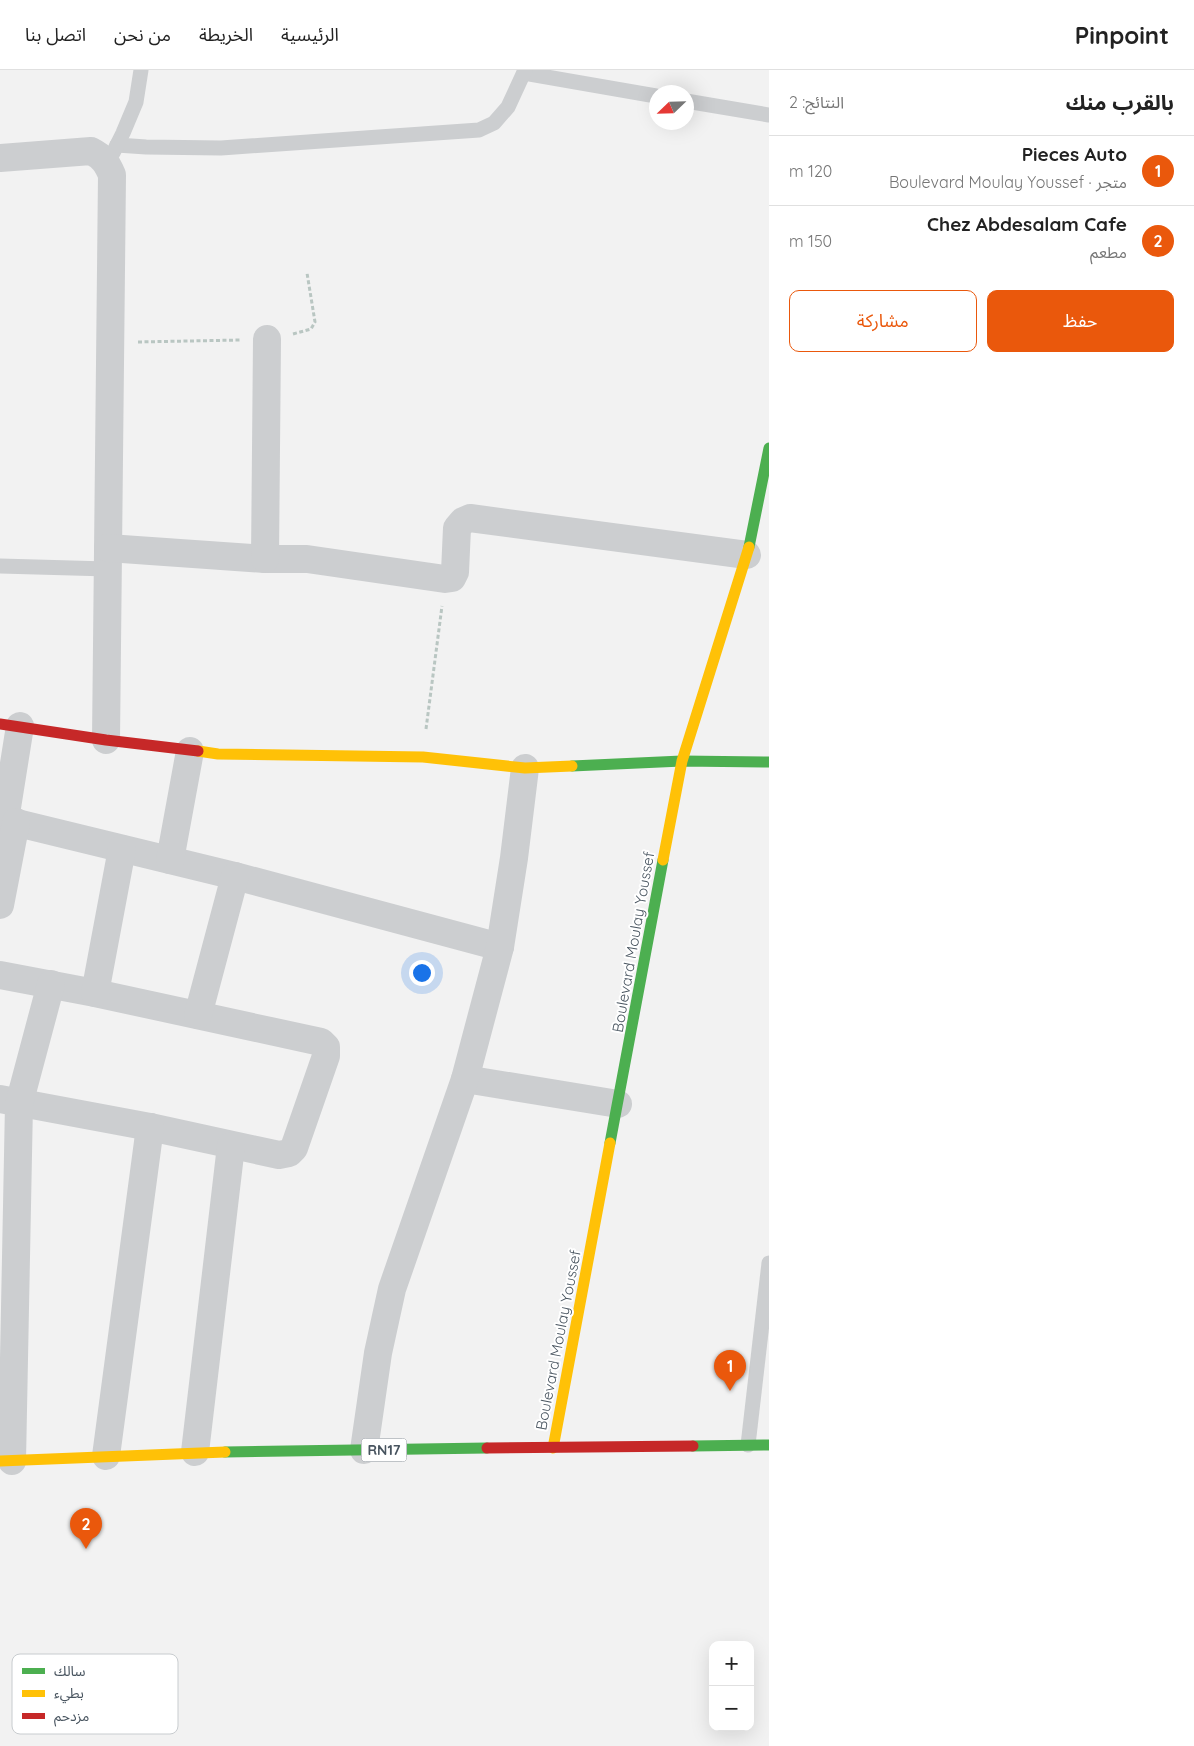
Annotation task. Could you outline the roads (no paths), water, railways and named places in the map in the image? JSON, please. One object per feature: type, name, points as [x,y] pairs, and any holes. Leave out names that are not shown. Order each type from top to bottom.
[{"type":"street","points":[[0,158],[91,151],[101,156],[112,154],[106,740]]},
{"type":"street","points":[[265,559],[266,339]]},
{"type":"street","name":"Boulevard Moulay Youssef","points":[[553,1448],[682,761],[747,555],[769,448]]},
{"type":"street","points":[[108,558],[307,559],[445,579],[452,578],[454,572],[457,528],[470,518],[747,555]]},
{"type":"street","points":[[0,905],[7,820],[10,725],[106,740],[218,754],[423,757],[525,768],[682,761],[769,762]]},
{"type":"street","points":[[170,860],[190,751]]},
{"type":"street","points":[[364,1450],[378,1353],[392,1289],[465,1079],[500,947],[514,858],[525,768]]},
{"type":"street","points":[[7,820],[235,876],[500,947]]},
{"type":"street","points":[[95,993],[122,849]]},
{"type":"street","points":[[198,1015],[235,876]]},
{"type":"street","points":[[0,975],[95,993],[321,1042],[326,1047],[326,1056],[294,1148],[289,1153],[279,1155],[150,1127],[10,1102]]},
{"type":"street","points":[[6,1461],[10,1102],[51,984]]},
{"type":"street","points":[[465,1079],[618,1104]]},
{"type":"street","points":[[106,1456],[150,1127]]},
{"type":"street","points":[[195,1452],[231,1146]]},
{"type":"street","name":"RN17","points":[[6,1461],[195,1452],[769,1445]]},
{"type":"lane","points":[[112,154],[136,102],[141,70]]},
{"type":"lane","points":[[112,154],[146,147],[221,148],[479,130],[494,123],[508,108],[524,72],[649,95]]},
{"type":"lane","points":[[694,102],[769,115]]},
{"type":"lane","points":[[0,566],[108,558]]},
{"type":"lane","points":[[748,1445],[769,1263]]},
{"type":"place","name":"Pieces Auto","points":[[730,1391]]},
{"type":"place","name":"Chez Abdesalam Cafe","points":[[86,1549]]}]
